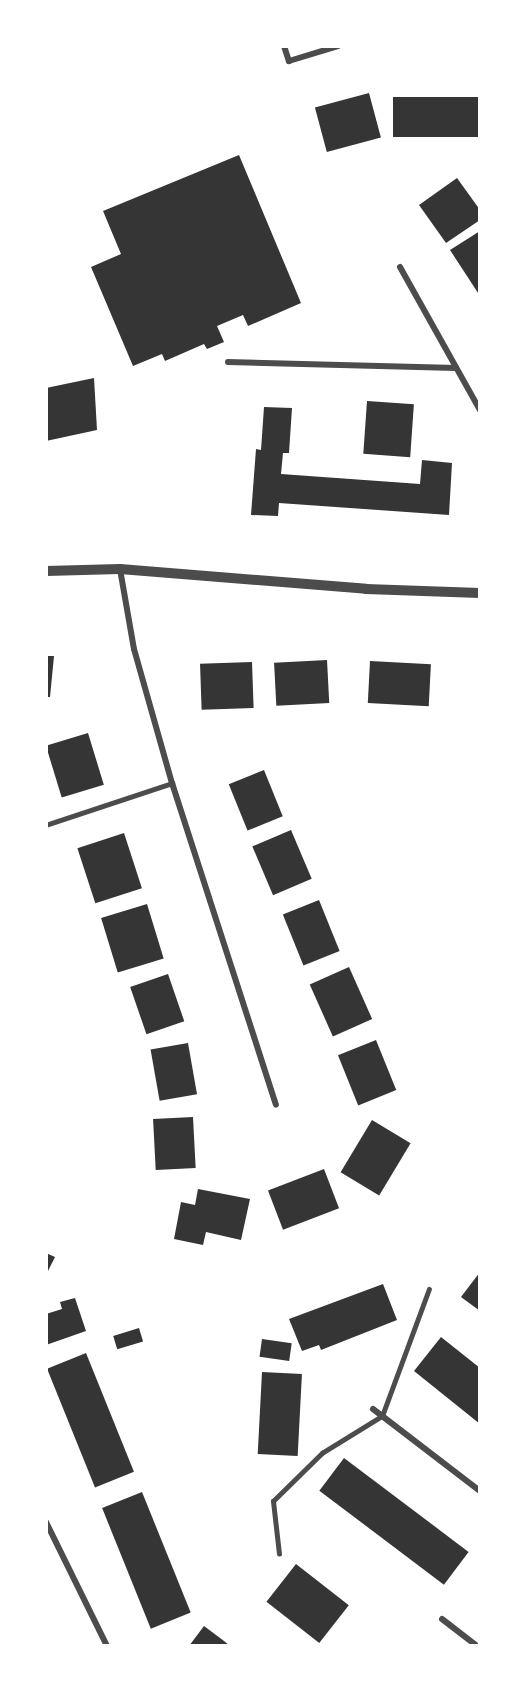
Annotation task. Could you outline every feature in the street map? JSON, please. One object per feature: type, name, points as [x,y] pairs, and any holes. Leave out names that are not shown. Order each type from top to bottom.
[{"type":"street","points":[[284,46],[289,61],[338,46]]},
{"type":"street","points":[[400,267],[480,410]]},
{"type":"street","points":[[228,362],[456,368]]},
{"type":"street","points":[[120,569],[134,649],[172,783],[276,1105]]},
{"type":"street","points":[[46,571],[120,569],[366,589],[480,593]]},
{"type":"street","points":[[373,1409],[480,1491]]},
{"type":"street","points":[[46,1522],[107,1646]]},
{"type":"street","points":[[442,1619],[477,1646]]},
{"type":"lane","points":[[46,825],[172,783]]},
{"type":"lane","points":[[279,1554],[273,1501],[322,1453],[382,1416],[429,1289]]},
{"type":"building","points":[[369,93],[381,137],[327,152],[315,107]]},
{"type":"building","points":[[393,97],[480,97],[480,137],[393,137]]},
{"type":"building","points":[[239,155],[301,303],[248,326],[243,315],[217,326],[224,342],[207,349],[204,344],[165,361],[162,354],[133,366],[91,267],[121,254],[103,211]]},
{"type":"building","points":[[457,178],[480,210],[480,220],[446,243],[419,205]]},
{"type":"building","points":[[480,231],[480,296],[450,250]]},
{"type":"building","points":[[94,378],[97,430],[46,441],[46,388]]},
{"type":"building","points":[[367,401],[414,404],[410,457],[363,454]]},
{"type":"building","points":[[264,407],[292,408],[289,453],[283,453],[281,474],[420,484],[422,460],[452,463],[449,515],[279,503],[278,516],[251,515],[256,449],[261,450]]},
{"type":"building","points":[[46,656],[54,656],[50,697],[46,697]]},
{"type":"building","points":[[327,660],[329,703],[276,706],[274,663]]},
{"type":"building","points":[[370,661],[431,664],[429,706],[368,703]]},
{"type":"building","points":[[252,662],[254,708],[202,710],[200,664]]},
{"type":"building","points":[[88,733],[104,785],[62,798],[46,746]]},
{"type":"building","points":[[264,770],[283,816],[247,831],[229,784]]},
{"type":"building","points":[[291,830],[312,879],[273,895],[252,846]]},
{"type":"building","points":[[124,833],[142,888],[95,903],[77,848]]},
{"type":"building","points":[[319,900],[340,951],[303,966],[283,915]]},
{"type":"building","points":[[147,904],[164,959],[118,973],[101,918]]},
{"type":"building","points":[[349,967],[372,1019],[333,1037],[310,984]]},
{"type":"building","points":[[168,974],[184,1021],[146,1034],[130,987]]},
{"type":"building","points":[[376,1040],[396,1090],[358,1105],[338,1055]]},
{"type":"building","points":[[188,1043],[197,1094],[160,1101],[151,1050]]},
{"type":"building","points":[[193,1117],[196,1168],[156,1170],[153,1119]]},
{"type":"building","points":[[372,1120],[411,1143],[379,1195],[341,1172]]},
{"type":"building","points":[[324,1169],[339,1208],[283,1230],[268,1191]]},
{"type":"building","points":[[198,1189],[250,1199],[241,1240],[206,1232],[203,1245],[174,1239],[181,1202],[195,1205]]},
{"type":"building","points":[[46,1253],[55,1257],[46,1275]]},
{"type":"building","points":[[480,1272],[480,1311],[461,1297]]},
{"type":"building","points":[[383,1284],[397,1320],[321,1350],[319,1345],[302,1351],[289,1319]]},
{"type":"building","points":[[75,1298],[86,1331],[46,1345],[46,1314],[62,1309],[60,1302]]},
{"type":"building","points":[[139,1328],[143,1341],[117,1349],[113,1336]]},
{"type":"building","points":[[441,1337],[480,1368],[480,1424],[414,1371]]},
{"type":"building","points":[[262,1339],[292,1343],[289,1361],[259,1357]]},
{"type":"building","points":[[86,1353],[134,1472],[95,1487],[47,1369]]},
{"type":"building","points":[[262,1372],[302,1374],[298,1456],[258,1454]]},
{"type":"building","points":[[344,1458],[469,1552],[444,1585],[319,1491]]},
{"type":"building","points":[[142,1492],[191,1613],[151,1629],[102,1508]]},
{"type":"building","points":[[296,1564],[349,1605],[319,1643],[266,1602]]},
{"type":"building","points":[[204,1626],[224,1641],[230,1646],[189,1646]]}]
